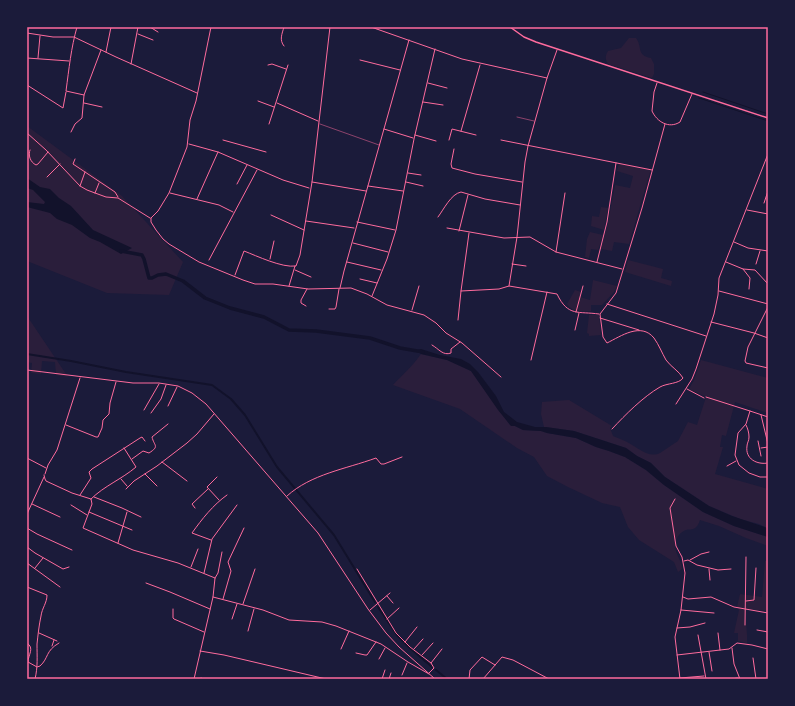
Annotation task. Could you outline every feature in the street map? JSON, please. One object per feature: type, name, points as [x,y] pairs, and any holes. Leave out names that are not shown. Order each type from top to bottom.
[{"type":"main road","points":[[510,27],[524,37],[558,49],[768,118]]},
{"type":"street","points":[[27,85],[63,108],[74,37],[77,27]]},
{"type":"street","points":[[106,52],[112,27]]},
{"type":"street","points":[[131,64],[138,27]]},
{"type":"street","points":[[150,27],[158,32]]},
{"type":"street","points":[[151,218],[158,211],[169,193],[188,143],[190,120],[198,93],[211,27]]},
{"type":"street","points":[[284,27],[281,37],[284,46]]},
{"type":"street","points":[[289,286],[300,255],[306,221],[330,27]]},
{"type":"street","points":[[372,27],[462,59],[547,78]]},
{"type":"street","points":[[27,33],[40,36],[74,37],[198,93]]},
{"type":"street","points":[[137,34],[154,40]]},
{"type":"street","points":[[38,58],[40,36]]},
{"type":"street","points":[[329,309],[336,308],[339,288],[346,262],[409,40]]},
{"type":"street","points":[[372,296],[396,230],[414,135],[435,49]]},
{"type":"street","points":[[509,286],[511,264],[517,237],[528,146],[547,78],[558,49]]},
{"type":"street","points":[[71,132],[75,124],[82,118],[84,96],[101,50]]},
{"type":"street","points":[[27,58],[70,61]]},
{"type":"street","points":[[360,60],[400,70]]},
{"type":"street","points":[[268,65],[272,64],[286,69]]},
{"type":"street","points":[[461,131],[481,64]]},
{"type":"street","points":[[269,124],[288,65]]},
{"type":"street","points":[[657,82],[654,92],[652,112],[658,120],[665,124],[676,124],[680,122],[692,94]]},
{"type":"street","points":[[427,83],[447,88]]},
{"type":"street","points":[[66,91],[84,96]]},
{"type":"street","points":[[258,101],[274,108]]},
{"type":"street","points":[[276,102],[319,123]]},
{"type":"street","points":[[422,102],[443,105]]},
{"type":"street","points":[[84,103],[102,107]]},
{"type":"street","points":[[639,330],[630,332],[607,343],[603,337],[600,314],[616,293],[642,208],[665,124]]},
{"type":"street","points":[[384,129],[414,139]]},
{"type":"street","points":[[449,140],[452,129],[476,135]]},
{"type":"street","points":[[27,133],[48,152],[80,186],[106,197],[118,198],[143,212],[151,218],[151,222],[163,239],[199,262],[250,283],[308,288],[350,288],[372,296],[387,305],[424,315],[446,333],[460,342],[501,377]]},
{"type":"street","points":[[414,135],[436,141]]},
{"type":"street","points":[[222,140],[266,152]]},
{"type":"street","points":[[501,140],[652,170]]},
{"type":"street","points":[[188,143],[218,152],[283,180],[310,188]]},
{"type":"street","points":[[454,149],[451,164],[452,168],[475,174],[523,182]]},
{"type":"street","points":[[30,150],[29,157],[32,162],[36,164],[38,164],[48,152]]},
{"type":"street","points":[[197,199],[218,152]]},
{"type":"street","points":[[676,404],[692,379],[711,322],[719,291],[719,278],[768,154]]},
{"type":"street","points":[[75,159],[73,164],[116,192],[118,198]]},
{"type":"street","points":[[597,262],[607,222],[616,163]]},
{"type":"street","points":[[47,177],[60,164]]},
{"type":"street","points":[[237,184],[247,164]]},
{"type":"street","points":[[209,260],[257,169]]},
{"type":"street","points":[[80,186],[85,171]]},
{"type":"street","points":[[407,172],[421,175]]},
{"type":"street","points":[[312,182],[367,191]]},
{"type":"street","points":[[405,182],[423,186]]},
{"type":"street","points":[[95,193],[100,183]]},
{"type":"street","points":[[368,186],[403,191]]},
{"type":"street","points":[[764,203],[768,191]]},
{"type":"street","points":[[438,217],[458,192],[520,205]]},
{"type":"street","points":[[169,193],[219,205],[234,212]]},
{"type":"street","points":[[556,252],[565,193]]},
{"type":"street","points":[[459,231],[468,195]]},
{"type":"street","points":[[746,210],[768,214]]},
{"type":"street","points":[[271,215],[304,230]]},
{"type":"street","points":[[306,221],[356,228]]},
{"type":"street","points":[[358,222],[396,230]]},
{"type":"street","points":[[447,228],[504,238],[530,237],[556,252],[623,269]]},
{"type":"street","points":[[458,320],[460,291],[469,233]]},
{"type":"street","points":[[270,260],[274,242]]},
{"type":"street","points":[[352,242],[373,249],[389,252]]},
{"type":"street","points":[[733,242],[748,248],[768,251]]},
{"type":"street","points":[[756,264],[760,250]]},
{"type":"street","points":[[235,275],[244,251],[287,266],[296,266]]},
{"type":"street","points":[[346,262],[382,270]]},
{"type":"street","points":[[725,262],[755,270],[768,284]]},
{"type":"street","points":[[511,264],[526,266]]},
{"type":"street","points":[[744,268],[750,278],[749,289]]},
{"type":"street","points":[[294,270],[311,277]]},
{"type":"street","points":[[360,279],[377,283]]},
{"type":"street","points":[[412,311],[419,286]]},
{"type":"street","points":[[460,291],[499,289],[509,286],[547,292],[557,294],[562,304],[576,312],[600,314]]},
{"type":"street","points":[[576,312],[583,286]]},
{"type":"street","points":[[306,306],[301,302],[301,300],[308,288]]},
{"type":"street","points":[[719,291],[768,304]]},
{"type":"street","points":[[531,360],[547,292]]},
{"type":"street","points":[[607,304],[707,336]]},
{"type":"street","points":[[768,307],[754,332],[748,347],[746,362],[768,368]]},
{"type":"street","points":[[575,330],[579,313]]},
{"type":"street","points":[[600,317],[649,333],[654,338],[667,360],[683,378],[680,381],[659,388],[631,410],[612,428]]},
{"type":"street","points":[[711,322],[754,332],[768,338]]},
{"type":"street","points":[[432,345],[442,353],[449,354],[452,353],[451,349],[460,342]]},
{"type":"street","points":[[27,370],[133,383],[159,383],[177,386],[192,393],[206,404],[318,533],[386,633],[399,647],[435,679]]},
{"type":"street","points":[[27,514],[57,450],[80,377]]},
{"type":"street","points":[[65,424],[98,437],[102,428],[103,420],[109,414],[110,403],[117,381]]},
{"type":"street","points":[[144,410],[159,383]]},
{"type":"street","points":[[151,413],[161,399],[166,384]]},
{"type":"street","points":[[168,406],[177,386]]},
{"type":"street","points":[[686,388],[705,398],[768,417]]},
{"type":"street","points":[[750,411],[746,424],[739,431],[737,436],[734,452],[737,461],[749,473],[760,477],[768,477]]},
{"type":"street","points":[[126,489],[197,434],[214,414]]},
{"type":"street","points":[[760,414],[768,444]]},
{"type":"street","points":[[132,459],[145,450],[149,453],[156,448],[152,437],[168,424]]},
{"type":"street","points":[[746,424],[750,437],[747,446],[749,456],[758,464],[768,463]]},
{"type":"street","points":[[80,495],[91,478],[89,472],[141,437],[145,441]]},
{"type":"street","points":[[758,441],[761,456]]},
{"type":"street","points":[[760,448],[768,447]]},
{"type":"street","points":[[124,448],[136,467],[121,479],[93,496],[91,499],[92,504],[83,528],[118,543],[191,568],[215,578]]},
{"type":"street","points":[[287,496],[297,487],[326,474],[376,458],[380,463],[384,464],[402,457]]},
{"type":"street","points":[[27,458],[47,469]]},
{"type":"street","points":[[727,466],[737,461]]},
{"type":"street","points":[[162,462],[187,481]]},
{"type":"street","points":[[145,474],[157,486]]},
{"type":"street","points":[[44,475],[46,481],[72,493],[91,499]]},
{"type":"street","points":[[195,508],[192,504],[208,489],[207,486],[217,477]]},
{"type":"street","points":[[121,479],[128,486]]},
{"type":"street","points":[[208,489],[220,500]]},
{"type":"street","points":[[212,540],[192,533],[220,500],[227,495]]},
{"type":"street","points":[[93,496],[141,517]]},
{"type":"street","points":[[675,499],[670,508],[676,546],[682,557],[685,573],[682,588],[683,597],[681,610],[675,637],[680,679],[705,676]]},
{"type":"street","points":[[31,504],[60,517]]},
{"type":"street","points":[[70,505],[88,514]]},
{"type":"street","points":[[204,573],[212,540],[236,505]]},
{"type":"street","points":[[118,543],[127,511]]},
{"type":"street","points":[[88,512],[132,530]]},
{"type":"street","points":[[27,528],[72,550]]},
{"type":"street","points":[[222,599],[231,571],[228,562],[244,528]]},
{"type":"street","points":[[27,547],[63,569],[69,566]]},
{"type":"street","points":[[191,568],[198,549]]},
{"type":"street","points":[[194,679],[213,597],[215,578],[218,573],[222,552]]},
{"type":"street","points":[[683,562],[689,561],[701,554],[709,552]]},
{"type":"street","points":[[745,625],[746,557]]},
{"type":"street","points":[[35,568],[43,558]]},
{"type":"street","points":[[689,561],[694,565],[718,570],[730,570]]},
{"type":"street","points":[[27,563],[60,587]]},
{"type":"street","points":[[709,568],[710,580]]},
{"type":"street","points":[[745,601],[754,600],[756,568]]},
{"type":"street","points":[[243,605],[255,569]]},
{"type":"street","points":[[357,569],[396,633],[434,668],[429,674]]},
{"type":"street","points":[[146,583],[210,609]]},
{"type":"street","points":[[27,587],[47,595],[41,614],[35,679]]},
{"type":"street","points":[[370,610],[390,593]]},
{"type":"street","points":[[387,596],[393,603]]},
{"type":"street","points":[[213,597],[254,608],[289,620],[322,622],[349,631],[376,641],[429,674]]},
{"type":"street","points":[[683,597],[688,599],[711,597],[734,607],[768,613]]},
{"type":"street","points":[[232,619],[237,604]]},
{"type":"street","points":[[248,631],[254,608]]},
{"type":"street","points":[[387,619],[399,608]]},
{"type":"street","points":[[173,609],[172,618],[204,632]]},
{"type":"street","points":[[681,610],[714,613]]},
{"type":"street","points":[[677,628],[690,627],[705,623]]},
{"type":"street","points":[[405,642],[417,627]]},
{"type":"street","points":[[757,630],[768,632]]},
{"type":"street","points":[[341,649],[349,631]]},
{"type":"street","points":[[39,633],[57,641]]},
{"type":"street","points":[[718,633],[720,650]]},
{"type":"street","points":[[698,635],[706,679]]},
{"type":"street","points":[[414,650],[423,639]]},
{"type":"street","points":[[37,667],[43,663],[52,647],[54,640]]},
{"type":"street","points":[[356,653],[368,655],[376,641]]},
{"type":"street","points":[[52,647],[59,643]]},
{"type":"street","points":[[422,656],[432,643]]},
{"type":"street","points":[[27,644],[31,648],[27,660],[37,667]]},
{"type":"street","points":[[677,655],[731,648],[737,644],[752,645],[768,649],[768,652]]},
{"type":"street","points":[[379,659],[386,647]]},
{"type":"street","points":[[430,663],[442,648]]},
{"type":"street","points":[[731,648],[734,664],[739,678],[731,679]]},
{"type":"street","points":[[200,651],[224,655],[326,679]]},
{"type":"street","points":[[709,651],[712,670]]},
{"type":"street","points":[[469,679],[470,670],[482,657],[495,665]]},
{"type":"street","points":[[483,679],[502,657],[513,660],[549,679]]},
{"type":"street","points":[[753,658],[756,679]]},
{"type":"street","points":[[402,675],[408,662]]},
{"type":"street","points":[[382,679],[385,670]]},
{"type":"street","points":[[389,679],[391,673]]},
{"type":"lane","points":[[517,117],[535,121]]},
{"type":"lane","points":[[319,123],[379,146]]},
{"type":"shaded area","points":[[629,38],[636,38],[643,55],[651,58],[654,64],[654,74],[652,78],[608,64],[606,61],[606,54],[608,51],[621,48]]},
{"type":"shaded area","points":[[27,126],[122,196],[183,262],[169,295],[107,293],[27,261]]},
{"type":"shaded area","points":[[619,163],[651,169],[629,244],[614,242],[612,251],[601,249],[615,185],[630,188],[633,176],[617,171]]},
{"type":"shaded area","points":[[27,178],[40,187],[50,189],[59,198],[71,206],[93,230],[132,248],[121,254],[90,238],[72,225],[57,219],[50,213],[27,207],[27,202],[44,204],[45,202],[33,190],[27,188]]},
{"type":"shaded area","points":[[601,207],[608,208],[604,230],[591,226],[592,216],[599,217]]},
{"type":"shaded area","points":[[590,232],[603,235],[598,250],[591,249],[589,258],[585,257],[587,239]]},
{"type":"shaded area","points":[[628,260],[663,269],[661,278],[672,281],[671,286],[625,272]]},
{"type":"shaded area","points":[[593,280],[617,286],[614,292],[602,305],[591,305],[591,311],[578,311],[569,307],[567,304],[575,290],[581,292],[580,297],[590,300]]},
{"type":"shaded area","points":[[589,315],[599,315],[601,335],[589,336],[587,333]]},
{"type":"shaded area","points":[[27,316],[68,377],[56,375],[55,362],[42,361],[41,374],[31,373],[32,363],[27,362]]},
{"type":"shaded area","points":[[421,349],[440,355],[461,359],[470,364],[496,396],[504,412],[517,422],[535,427],[574,431],[626,448],[637,456],[651,463],[665,477],[709,506],[732,516],[765,527],[768,529],[768,537],[734,526],[703,512],[664,485],[646,470],[625,457],[576,438],[541,431],[523,430],[515,426],[511,426],[471,371],[447,360],[421,354],[418,350]]},
{"type":"shaded area","points":[[421,354],[447,360],[471,371],[510,425],[523,430],[541,431],[576,438],[625,457],[646,470],[664,485],[703,512],[734,526],[768,537],[768,546],[700,520],[696,528],[684,531],[675,542],[675,547],[682,569],[678,572],[674,562],[639,540],[628,527],[620,507],[602,503],[547,476],[534,457],[517,448],[460,409],[393,385]]},
{"type":"shaded area","points":[[701,360],[768,378],[768,413],[735,402],[726,436],[722,435],[720,447],[723,447],[715,474],[768,489],[768,529],[759,524],[740,519],[709,506],[665,477],[651,463],[637,456],[626,448],[574,431],[544,427],[541,414],[542,402],[569,400],[612,426],[610,428],[613,436],[647,453],[660,453],[678,441],[688,422],[697,425],[706,397],[689,389]]},
{"type":"shaded area","points":[[765,561],[768,561],[768,611],[745,609],[747,643],[738,641],[738,633],[734,633],[739,610],[737,607],[740,594],[762,597]]},
{"type":"waterway","points":[[703,92],[768,114]]},
{"type":"waterway","points":[[699,98],[768,121]]},
{"type":"waterway","points":[[121,251],[142,255],[149,278],[166,274],[183,281],[205,298],[230,308],[264,317],[289,330],[316,331],[370,338],[400,348],[423,352]]},
{"type":"waterway","points":[[27,354],[126,372],[212,385],[231,399],[245,415],[277,467],[334,535],[375,602]]},
{"type":"waterway","points":[[378,607],[397,635],[432,667]]},
{"type":"waterway","points":[[436,670],[447,679]]}]
